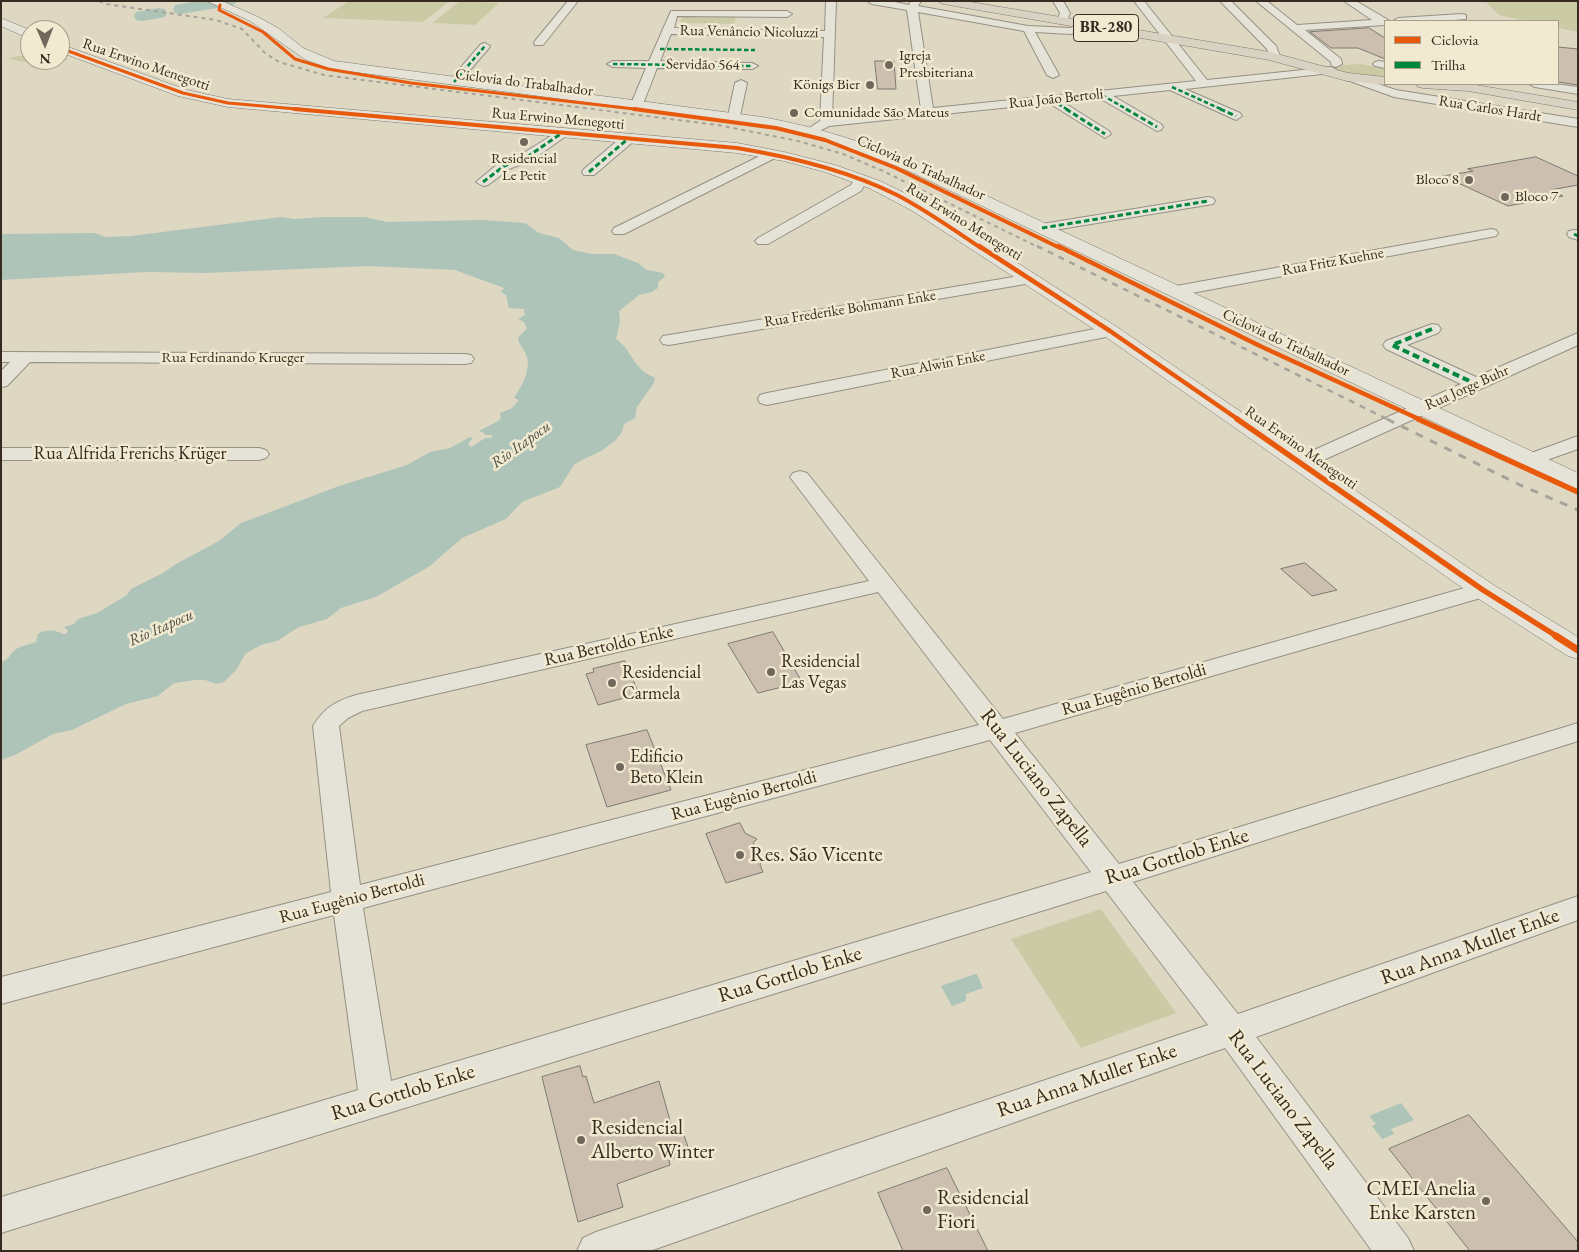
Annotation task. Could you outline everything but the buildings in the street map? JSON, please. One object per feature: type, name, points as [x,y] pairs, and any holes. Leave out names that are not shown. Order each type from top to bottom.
[{"type":"highway","name":"BR-280","points":[[943,1],[1272,56],[1301,65],[1335,65],[1351,78],[1383,81]]},
{"type":"highway","points":[[1432,85],[1479,90]]},
{"type":"highway","points":[[1453,85],[1578,106]]},
{"type":"street","points":[[539,43],[573,1]]},
{"type":"street","points":[[637,104],[680,1]]},
{"type":"street","points":[[826,123],[831,1]]},
{"type":"street","points":[[872,1],[914,5],[1028,29],[1071,31],[1086,25]]},
{"type":"street","points":[[1058,1],[1064,12],[1062,21]]},
{"type":"street","points":[[1139,1],[1205,84]]},
{"type":"street","points":[[1225,1],[1272,48],[1272,56]]},
{"type":"street","points":[[1261,1],[1295,28],[1335,65]]},
{"type":"street","points":[[1349,1],[1384,22]]},
{"type":"street","points":[[215,3],[254,19],[274,31],[299,51],[320,61],[361,70],[734,116],[812,130],[853,143],[904,163],[1578,482]]},
{"type":"street","points":[[914,5],[928,113]]},
{"type":"street","points":[[675,13],[787,14]]},
{"type":"street","points":[[1414,20],[1462,17]]},
{"type":"street","points":[[1,21],[20,30]]},
{"type":"street","points":[[1295,28],[1384,22]]},
{"type":"street","points":[[1028,29],[1053,75]]},
{"type":"street","name":"Rua Venâncio Nicoluzzi","points":[[668,31],[831,34]]},
{"type":"street","points":[[454,82],[485,46]]},
{"type":"street","points":[[660,49],[755,50]]},
{"type":"street","name":"Rua Erwino Menegotti","points":[[70,52],[183,93],[228,103],[737,148],[800,160],[861,179],[895,193],[1031,279],[1110,331],[1483,590],[1578,650]]},
{"type":"street","name":"Servidão 564","points":[[613,64],[752,66]]},
{"type":"street","name":"Rua João Bertoli","points":[[812,130],[826,123],[1205,84],[1301,65]]},
{"type":"street","name":"Rua Carlos Hardt","points":[[1351,78],[1379,89],[1402,94],[1578,123]]},
{"type":"street","points":[[734,116],[741,83]]},
{"type":"street","name":"Rua Carlos Hardt","points":[[1385,85],[1402,94]]},
{"type":"street","points":[[1541,85],[1578,91]]},
{"type":"street","points":[[1170,88],[1232,117]]},
{"type":"street","points":[[1102,94],[1157,127]]},
{"type":"street","points":[[1052,100],[1105,134]]},
{"type":"street","points":[[483,182],[504,166],[527,157],[562,133]]},
{"type":"street","points":[[589,172],[629,138]]},
{"type":"street","points":[[619,231],[772,154]]},
{"type":"street","points":[[763,241],[856,188],[861,179],[904,163]]},
{"type":"street","points":[[1042,228],[1208,202]]},
{"type":"street","name":"Rua Fritz Kuehne","points":[[1176,291],[1491,233]]},
{"type":"street","name":"Rua Frederike Bohmann Enke","points":[[669,340],[1031,279]]},
{"type":"street","points":[[1432,329],[1392,345],[1476,384]]},
{"type":"street","name":"Rua Alwin Enke","points":[[767,399],[1110,331]]},
{"type":"street","name":"Rua Jorge Buhr","points":[[1301,463],[1578,338]]},
{"type":"street","name":"Rua Ferdinando Krueger","points":[[1,357],[465,359]]},
{"type":"street","points":[[1,382],[25,357]]},
{"type":"street","points":[[1530,460],[1578,442]]},
{"type":"street","name":"Rua Alfrida Frerichs Krüger","points":[[1,454],[259,454]]},
{"type":"street","name":"Rua Luciano Zapella","points":[[800,477],[1232,1031],[1395,1251]]},
{"type":"street","name":"Rua Bertoldo Enke","points":[[347,900],[326,726],[336,713],[344,708],[884,584]]},
{"type":"street","name":"Rua Eugênio Bertoldi","points":[[1,990],[998,729],[1483,590]]},
{"type":"street","name":"Rua Gottlob Enke","points":[[1,1215],[1113,877],[1578,732]]},
{"type":"street","points":[[347,900],[377,1101]]},
{"type":"street","name":"Rua Anna Muller Enke","points":[[596,1251],[1232,1031],[1578,908]]},
{"type":"green space","points":[[349,1],[450,1],[423,22],[323,18]]},
{"type":"green space","points":[[460,1],[499,3],[475,25],[432,23]]},
{"type":"green space","points":[[1485,1],[1578,1],[1578,32],[1559,28],[1559,20],[1522,20],[1499,15]]},
{"type":"green space","points":[[684,14],[737,15],[734,24],[679,23]]},
{"type":"green space","points":[[20,56],[20,61],[10,59],[1,61]]},
{"type":"green space","points":[[1360,64],[1383,68],[1384,76],[1367,78],[1338,71],[1337,68],[1344,65]]},
{"type":"green space","points":[[879,109],[880,116],[843,118],[839,116],[839,111]]},
{"type":"green space","points":[[1101,909],[1176,1013],[1081,1048],[1011,939]]},
{"type":"water","name":"Rio Itapocu","points":[[281,217],[295,219],[365,217],[387,222],[482,220],[525,223],[539,233],[559,238],[573,250],[592,254],[614,254],[638,263],[647,270],[663,273],[665,277],[658,282],[658,288],[652,292],[639,295],[619,311],[620,322],[616,339],[624,346],[642,370],[655,378],[654,383],[637,407],[635,418],[624,424],[622,432],[615,441],[601,451],[574,465],[560,487],[522,502],[506,519],[462,538],[430,566],[376,597],[341,608],[327,619],[299,627],[277,641],[261,645],[245,654],[237,669],[224,682],[216,684],[205,680],[196,680],[174,683],[158,696],[126,704],[72,730],[53,734],[15,755],[1,760],[1,662],[6,660],[16,649],[36,642],[38,634],[44,631],[66,634],[68,631],[64,627],[74,624],[78,619],[97,613],[127,595],[131,589],[219,541],[241,523],[339,486],[407,465],[430,452],[450,448],[470,437],[473,438],[468,444],[471,447],[485,438],[491,438],[493,435],[485,435],[479,431],[498,421],[501,418],[500,413],[512,408],[519,400],[514,398],[526,376],[528,364],[525,352],[518,338],[527,328],[524,322],[518,319],[525,315],[524,309],[509,308],[506,295],[501,292],[504,288],[455,270],[368,266],[207,273],[146,272],[1,280],[1,234],[95,233],[105,237],[131,236]]},
{"type":"water","points":[[977,974],[983,988],[966,994],[966,1001],[952,1006],[941,986]]},
{"type":"water","points":[[1401,1103],[1414,1120],[1391,1129],[1394,1134],[1382,1139],[1372,1126],[1376,1124],[1369,1116]]},
{"type":"waterway","points":[[181,9],[229,1]]},
{"type":"waterway","points":[[142,16],[159,13]]},
{"type":"railway","points":[[99,1],[106,4],[216,20],[242,29],[265,53],[279,62],[324,75],[718,125],[798,141],[843,154],[883,171],[1040,248]]},
{"type":"railway","points":[[1037,246],[1389,420]]},
{"type":"railway","points":[[1387,419],[1520,485],[1578,510]]},
{"type":"marked path","points":[[454,82],[485,46]]},
{"type":"marked path","points":[[660,49],[755,50]]},
{"type":"marked path","points":[[613,64],[752,66]]},
{"type":"marked path","points":[[1172,87],[1236,116]]},
{"type":"marked path","points":[[1102,95],[1157,127]]},
{"type":"marked path","points":[[1052,100],[1105,134]]},
{"type":"marked path","points":[[483,182],[504,166],[527,157],[562,133]]},
{"type":"marked path","points":[[589,172],[629,138]]},
{"type":"marked path","points":[[1042,228],[1208,201]]},
{"type":"marked path","points":[[1574,234],[1578,236]]},
{"type":"marked path","points":[[1432,329],[1392,345],[1476,384]]},
{"type":"cycle path","name":"Ciclovia do Trabalhador","points":[[220,5],[219,10],[263,32],[295,59],[328,69],[411,83],[628,108],[776,128],[825,140],[896,168],[1260,346],[1578,492]]},
{"type":"cycle path","points":[[70,52],[183,93],[228,103],[737,148],[784,156],[830,168],[875,185],[917,206],[1110,331],[1483,590],[1578,650]]},
{"type":"place","name":"Igreja Presbiteriana","points":[[889,65]]},
{"type":"place","name":"Königs Bier","points":[[870,85]]},
{"type":"place","name":"Comunidade São Mateus","points":[[794,113]]},
{"type":"place","name":"Residencial Le Petit","points":[[524,142]]},
{"type":"place","name":"Bloco 8","points":[[1469,180]]},
{"type":"place","name":"Bloco 7","points":[[1505,197]]},
{"type":"place","name":"Residencial Las Vegas","points":[[771,672]]},
{"type":"place","name":"Residencial Carmela","points":[[612,683]]},
{"type":"place","name":"Edificio Beto Klein","points":[[620,767]]},
{"type":"place","name":"Res. São Vicente","points":[[740,855]]},
{"type":"place","name":"Residencial Alberto Winter","points":[[581,1140]]},
{"type":"place","name":"CMEI Anelia Enke Karsten","points":[[1486,1201]]},
{"type":"place","name":"Residencial Fiori","points":[[927,1210]]}]
